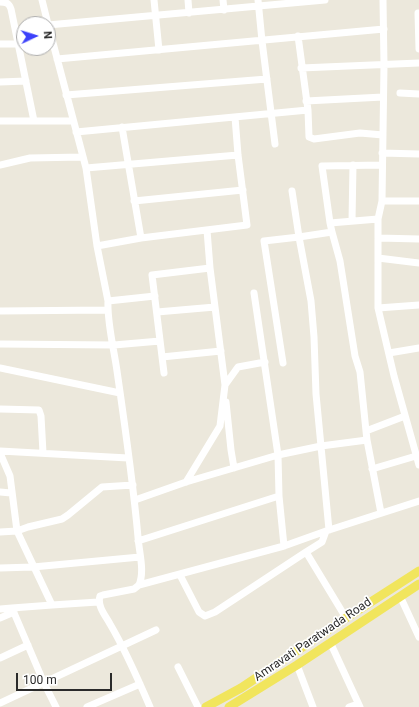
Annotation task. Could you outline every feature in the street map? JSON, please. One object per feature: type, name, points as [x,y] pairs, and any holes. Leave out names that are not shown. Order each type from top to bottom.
[{"type":"main road","name":"Amravati Paratwada Road","points":[[206,707],[241,688],[419,571]]},
{"type":"main road","name":"Amravati Paratwada Road","points":[[229,707],[297,665],[419,584]]},
{"type":"street","points":[[42,0],[46,16]]},
{"type":"street","points":[[154,0],[158,50]]},
{"type":"street","points":[[188,0],[189,13]]},
{"type":"street","points":[[223,0],[224,10]]},
{"type":"street","points":[[56,23],[224,10],[258,3],[325,0]]},
{"type":"street","points":[[383,0],[384,65],[382,201],[378,219],[378,308],[419,466]]},
{"type":"street","points":[[0,2],[9,5],[16,28]]},
{"type":"street","points":[[258,3],[275,144]]},
{"type":"street","points":[[418,12],[419,49]]},
{"type":"street","points":[[57,59],[384,29]]},
{"type":"street","points":[[298,36],[310,137],[312,139],[360,133],[383,135]]},
{"type":"street","points":[[0,44],[16,44]]},
{"type":"street","points":[[23,56],[34,121]]},
{"type":"street","points":[[56,56],[86,168],[97,246],[108,301],[107,310],[114,345],[128,458],[135,500],[141,574],[139,585]]},
{"type":"street","points":[[301,68],[419,63]]},
{"type":"street","points":[[66,95],[267,79]]},
{"type":"street","points":[[0,82],[26,81]]},
{"type":"street","points":[[400,93],[419,94]]},
{"type":"street","points":[[306,101],[383,97]]},
{"type":"street","points":[[76,132],[308,110]]},
{"type":"street","points":[[97,246],[141,238],[247,225],[238,155],[235,117]]},
{"type":"street","points":[[0,121],[73,121]]},
{"type":"street","points":[[122,128],[141,238]]},
{"type":"street","points":[[382,153],[419,154]]},
{"type":"street","points":[[86,168],[238,155]]},
{"type":"street","points":[[0,164],[30,158],[82,157]]},
{"type":"street","points":[[352,221],[353,165]]},
{"type":"street","points":[[381,513],[367,440],[360,372],[355,356],[340,261],[330,223],[322,166],[382,165]]},
{"type":"street","points":[[134,201],[243,190]]},
{"type":"street","points":[[180,575],[199,612],[205,616],[215,612],[322,542],[327,531],[316,394],[312,301],[299,237],[292,191]]},
{"type":"street","points":[[382,201],[419,201]]},
{"type":"street","points":[[330,223],[378,219]]},
{"type":"street","points":[[186,482],[220,426],[225,384],[210,268],[207,230]]},
{"type":"street","points":[[283,363],[264,241],[332,232]]},
{"type":"street","points":[[378,238],[419,239]]},
{"type":"street","points":[[378,258],[419,263]]},
{"type":"street","points":[[164,373],[152,275],[210,268]]},
{"type":"street","points":[[254,294],[278,455],[279,496],[284,546]]},
{"type":"street","points":[[108,301],[155,296]]},
{"type":"street","points":[[378,308],[419,305]]},
{"type":"street","points":[[157,312],[215,307]]},
{"type":"street","points":[[0,311],[107,310]]},
{"type":"street","points":[[0,344],[114,345],[160,341]]},
{"type":"street","points":[[389,353],[419,348]]},
{"type":"street","points":[[162,357],[221,351]]},
{"type":"street","points":[[225,384],[238,367],[265,362]]},
{"type":"street","points":[[0,368],[120,393]]},
{"type":"street","points":[[224,394],[234,468]]},
{"type":"street","points":[[0,409],[39,410],[41,416],[42,453]]},
{"type":"street","points":[[366,431],[405,416]]},
{"type":"street","points":[[135,500],[186,482],[278,455],[321,446],[367,440]]},
{"type":"street","points":[[52,605],[17,531],[10,476],[0,452],[128,458]]},
{"type":"street","points":[[372,469],[416,456]]},
{"type":"street","points":[[0,532],[17,531],[62,519],[102,487],[133,485]]},
{"type":"street","points":[[0,492],[11,492]]},
{"type":"street","points":[[138,541],[279,496]]},
{"type":"street","points":[[150,707],[123,646],[98,602],[100,596],[134,589],[139,585],[284,546],[419,501]]},
{"type":"street","points":[[306,552],[346,618]]},
{"type":"street","points":[[0,568],[33,567],[140,557]]},
{"type":"street","points":[[400,596],[419,637]]},
{"type":"street","points":[[0,609],[13,610],[52,605],[98,602]]},
{"type":"street","points":[[0,618],[13,610]]},
{"type":"street","points":[[13,610],[44,683],[56,707]]},
{"type":"street","points":[[0,703],[156,630]]},
{"type":"street","points":[[330,642],[359,705],[349,707]]},
{"type":"street","points":[[0,658],[28,645]]},
{"type":"street","points":[[297,665],[313,707]]},
{"type":"street","points":[[178,667],[198,707]]},
{"type":"street","points":[[87,707],[140,684]]}]
